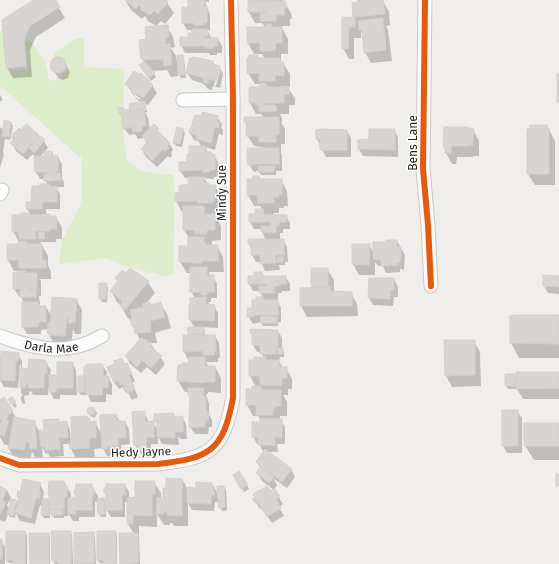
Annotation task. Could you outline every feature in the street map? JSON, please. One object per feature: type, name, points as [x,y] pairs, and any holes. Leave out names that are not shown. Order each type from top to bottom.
[{"type":"street","name":"Mindy Sue","points":[[231,0],[233,99],[234,385]]},
{"type":"street","name":"Bens Lane","points":[[425,0],[423,169],[431,286]]},
{"type":"street","points":[[183,100],[233,99]]},
{"type":"street","name":"Darla Mae","points":[[0,336],[21,344],[56,349],[81,347],[102,336]]},
{"type":"street","name":"Hedy Jayne","points":[[0,458],[19,465],[158,464],[193,458],[205,454],[220,440],[227,426],[233,398],[234,385]]},
{"type":"green space","points":[[0,30],[3,30],[7,70],[28,69],[25,41],[32,42],[45,64],[48,79],[55,81],[69,66],[65,60],[55,58],[53,54],[75,39],[84,37],[84,67],[124,69],[123,133],[127,161],[144,172],[173,175],[175,201],[173,274],[164,276],[129,267],[105,258],[59,264],[62,240],[81,204],[82,159],[0,86]]},
{"type":"building","points":[[33,0],[56,0],[60,7],[30,26],[24,39],[26,66],[6,68],[2,20]]},
{"type":"building","points":[[125,0],[166,0],[168,2],[158,14],[154,11],[150,15],[141,10],[142,8],[139,5],[136,9]]},
{"type":"building","points":[[188,0],[204,0],[204,6],[207,6],[207,23],[203,23],[203,25],[194,25],[194,23],[182,23],[182,7],[188,7]]},
{"type":"building","points":[[248,0],[285,1],[287,8],[284,8],[285,15],[276,15],[276,21],[260,21],[260,13],[267,12],[248,12]]},
{"type":"building","points":[[358,0],[383,0],[385,14],[353,17],[352,3],[358,2]]},
{"type":"building","points":[[342,17],[355,18],[355,27],[349,27],[348,49],[342,49]]},
{"type":"building","points":[[383,18],[386,50],[364,53],[362,30],[359,30],[358,21]]},
{"type":"building","points":[[266,24],[272,24],[272,27],[282,27],[282,43],[276,43],[275,51],[260,51],[260,43],[247,43],[247,27],[266,27]]},
{"type":"building","points":[[168,25],[169,37],[165,37],[165,44],[170,44],[172,65],[164,66],[163,59],[141,59],[139,40],[146,39],[145,27]]},
{"type":"building","points":[[192,29],[208,29],[208,36],[205,36],[204,38],[218,38],[218,46],[213,46],[213,48],[205,48],[205,46],[180,46],[180,37],[188,37],[188,33],[192,33]]},
{"type":"building","points":[[177,55],[183,55],[185,75],[178,75]]},
{"type":"building","points":[[249,55],[258,55],[258,58],[280,58],[280,62],[284,62],[284,76],[275,75],[275,81],[259,81],[259,73],[247,73],[247,58],[249,58]]},
{"type":"building","points":[[58,57],[64,59],[66,65],[64,71],[58,73],[52,71],[50,65],[52,59]]},
{"type":"building","points":[[193,57],[213,61],[213,64],[220,66],[216,81],[209,79],[208,84],[203,82],[204,78],[186,73],[190,58]]},
{"type":"building","points":[[144,61],[155,73],[149,78],[139,65]]},
{"type":"building","points":[[134,71],[139,74],[140,73],[153,85],[143,98],[138,94],[137,96],[131,92],[132,90],[125,84]]},
{"type":"building","points":[[557,74],[559,74],[559,102],[557,102]]},
{"type":"building","points":[[260,83],[266,83],[266,87],[289,87],[289,94],[284,94],[284,103],[263,103],[263,105],[275,105],[277,111],[259,112],[259,105],[256,105],[256,103],[249,103],[249,87],[260,87]]},
{"type":"building","points":[[145,101],[146,109],[130,111],[129,104]]},
{"type":"building","points":[[123,107],[124,112],[124,110],[130,109],[130,112],[144,109],[146,126],[141,126],[142,131],[133,132],[132,127],[123,129],[121,113],[119,113],[118,108]]},
{"type":"building","points":[[202,112],[218,116],[217,122],[219,122],[219,128],[215,127],[211,143],[196,139],[197,135],[189,133],[195,115],[201,116]]},
{"type":"building","points":[[244,117],[279,117],[279,134],[276,134],[276,142],[259,142],[259,136],[246,136],[247,122],[244,122]]},
{"type":"building","points":[[4,120],[11,122],[9,137],[2,136]]},
{"type":"building","points":[[26,124],[39,135],[37,136],[40,136],[45,140],[34,153],[29,148],[33,141],[23,154],[10,143],[14,139],[12,138],[12,135],[19,128],[21,130]]},
{"type":"building","points":[[154,124],[159,129],[157,130],[170,143],[167,146],[169,148],[165,151],[163,149],[152,161],[141,149],[147,143],[142,136]]},
{"type":"building","points":[[530,125],[547,125],[549,129],[549,174],[527,174],[527,129],[530,129]]},
{"type":"building","points":[[177,127],[184,129],[180,144],[173,143]]},
{"type":"building","points":[[444,127],[468,127],[474,129],[473,145],[451,146],[451,153],[445,153],[445,146],[443,146]]},
{"type":"building","points":[[369,129],[395,129],[395,150],[358,149],[358,140],[369,139]]},
{"type":"building","points":[[316,130],[347,130],[347,150],[320,150],[320,139],[316,139]]},
{"type":"building","points":[[189,146],[205,146],[205,152],[215,154],[215,170],[210,170],[210,172],[203,172],[203,170],[179,171],[179,162],[187,162]]},
{"type":"building","points":[[247,148],[279,148],[279,164],[252,164],[252,166],[249,166],[249,164],[247,164]]},
{"type":"building","points":[[52,151],[52,156],[58,156],[58,171],[56,173],[60,173],[61,180],[44,181],[44,174],[47,174],[47,172],[35,172],[34,156],[44,156],[44,152]]},
{"type":"building","points":[[258,166],[275,166],[274,172],[258,172]]},
{"type":"building","points":[[253,176],[259,176],[259,179],[282,179],[282,195],[274,197],[274,203],[258,203],[258,195],[247,195],[247,179],[253,179]]},
{"type":"building","points":[[188,177],[204,177],[204,183],[216,185],[214,201],[212,201],[212,203],[198,203],[198,201],[175,201],[175,193],[179,193],[179,186],[188,185]]},
{"type":"building","points":[[40,184],[57,186],[57,202],[42,202],[42,209],[26,209],[26,202],[31,202],[32,186],[40,186]]},
{"type":"building","points":[[183,206],[204,206],[205,214],[215,214],[215,230],[207,230],[207,234],[195,234],[195,230],[183,230]]},
{"type":"building","points":[[255,209],[264,209],[263,214],[287,215],[287,222],[279,222],[279,226],[276,226],[276,233],[261,232],[261,226],[271,226],[271,222],[249,222],[249,214],[255,214]]},
{"type":"building","points":[[20,213],[29,213],[29,215],[50,214],[50,216],[56,216],[57,229],[50,229],[50,231],[35,231],[36,239],[19,239],[18,231],[12,232],[12,215],[20,215]]},
{"type":"building","points":[[38,232],[44,232],[45,239],[38,239]]},
{"type":"building","points":[[188,237],[204,237],[204,243],[206,243],[206,245],[218,245],[218,261],[202,261],[202,263],[179,262],[179,246],[188,246]]},
{"type":"building","points":[[248,239],[284,239],[284,255],[275,255],[276,263],[260,264],[261,255],[251,255],[251,244],[248,244]]},
{"type":"building","points":[[386,240],[397,240],[397,247],[401,247],[400,263],[397,262],[397,265],[381,266],[381,260],[373,259],[373,242],[386,242]]},
{"type":"building","points":[[18,241],[27,241],[27,244],[42,244],[42,260],[46,260],[46,268],[19,268],[19,260],[7,260],[7,244],[18,244]]},
{"type":"building","points":[[352,244],[370,244],[369,265],[352,264]]},
{"type":"building","points":[[277,257],[283,257],[283,262],[277,262]]},
{"type":"building","points":[[190,267],[207,267],[207,276],[214,275],[214,292],[207,292],[207,295],[201,295],[201,292],[190,292]]},
{"type":"building","points":[[130,268],[149,281],[125,310],[120,306],[123,302],[110,291],[118,281],[115,278],[122,270],[126,273]]},
{"type":"building","points":[[311,268],[328,268],[328,287],[311,287]]},
{"type":"building","points":[[25,271],[25,273],[37,273],[37,289],[29,289],[36,290],[36,297],[20,297],[20,290],[23,289],[13,289],[13,273]]},
{"type":"building","points":[[254,272],[262,272],[262,276],[286,276],[286,284],[274,286],[275,293],[259,293],[259,286],[267,286],[267,284],[248,284],[248,276],[254,276]]},
{"type":"building","points":[[543,275],[559,276],[559,287],[543,286]]},
{"type":"building","points":[[369,278],[394,278],[394,290],[390,290],[390,299],[368,298]]},
{"type":"building","points":[[99,283],[107,283],[106,299],[99,299]]},
{"type":"building","points":[[330,287],[330,291],[352,292],[352,306],[300,306],[300,288]]},
{"type":"building","points":[[52,297],[77,299],[75,323],[68,323],[69,317],[67,317],[65,336],[49,335],[49,333],[47,333],[48,323],[50,323]]},
{"type":"building","points":[[206,297],[206,304],[215,305],[214,321],[189,320],[190,298]]},
{"type":"building","points":[[256,297],[264,297],[264,300],[278,300],[278,315],[253,315],[253,317],[247,317],[247,308],[252,308],[252,300],[256,300]]},
{"type":"building","points":[[22,302],[38,302],[38,305],[40,306],[46,306],[46,322],[38,323],[38,327],[22,327]]},
{"type":"building","points":[[150,302],[151,305],[161,302],[165,317],[150,321],[151,332],[135,333],[130,318],[132,318],[130,310],[143,307],[142,304]]},
{"type":"building","points":[[559,315],[559,344],[510,343],[510,316]]},
{"type":"building","points":[[261,316],[277,317],[277,323],[260,323]]},
{"type":"building","points":[[188,327],[204,327],[204,334],[188,334]]},
{"type":"building","points":[[250,329],[278,330],[278,346],[276,346],[276,354],[260,354],[260,345],[252,345],[252,333],[250,333]]},
{"type":"building","points":[[183,335],[215,335],[216,351],[214,351],[214,355],[203,355],[203,351],[183,352]]},
{"type":"building","points":[[141,338],[144,340],[145,339],[151,344],[150,346],[162,356],[151,368],[142,360],[137,367],[125,356]]},
{"type":"building","points":[[444,340],[475,340],[475,375],[445,376]]},
{"type":"building","points":[[277,348],[283,348],[283,354],[277,354]]},
{"type":"building","points":[[1,351],[19,353],[18,361],[16,361],[15,381],[0,380]]},
{"type":"building","points":[[189,357],[205,357],[205,366],[215,366],[215,382],[202,383],[177,381],[178,365],[188,363]]},
{"type":"building","points":[[254,357],[266,357],[266,360],[279,360],[279,367],[287,367],[287,378],[282,378],[282,385],[260,385],[260,376],[249,376],[249,360],[254,360]]},
{"type":"building","points":[[122,358],[124,364],[127,363],[132,374],[129,375],[135,390],[127,393],[123,384],[120,385],[118,380],[114,382],[107,367],[115,364],[114,361]]},
{"type":"building","points":[[29,359],[45,360],[45,362],[47,362],[47,373],[44,373],[44,388],[28,388],[28,383],[25,388],[20,388],[20,368],[28,369]]},
{"type":"building","points":[[57,362],[73,362],[73,388],[56,388],[56,392],[49,392],[49,375],[56,375],[57,379]]},
{"type":"building","points":[[87,364],[103,364],[103,376],[109,376],[108,388],[102,387],[102,395],[86,395],[86,376],[84,375],[84,366]]},
{"type":"building","points":[[516,372],[559,372],[559,388],[516,389]]},
{"type":"building","points":[[505,374],[515,374],[515,386],[505,386]]},
{"type":"building","points":[[78,376],[85,376],[85,392],[78,392]]},
{"type":"building","points":[[252,386],[261,386],[261,390],[281,390],[281,406],[275,406],[275,408],[273,408],[273,415],[256,415],[256,405],[246,405],[246,389],[252,389]]},
{"type":"building","points":[[188,388],[204,388],[202,396],[206,396],[206,411],[209,412],[208,420],[205,420],[205,427],[189,427],[190,395],[188,395]]},
{"type":"building","points":[[4,397],[13,411],[5,420],[9,421],[4,436],[0,435],[0,425],[3,418],[0,420],[0,400]]},
{"type":"building","points":[[12,397],[16,402],[12,405],[8,399]]},
{"type":"building","points":[[89,407],[93,407],[95,411],[93,415],[89,415],[87,413],[87,409]]},
{"type":"building","points":[[502,410],[518,410],[518,446],[502,446]]},
{"type":"building","points":[[145,411],[145,422],[154,421],[154,437],[147,437],[146,450],[138,450],[138,445],[134,445],[132,412]]},
{"type":"building","points":[[174,413],[174,417],[183,416],[183,432],[175,431],[175,438],[157,437],[157,421],[154,421],[154,414]]},
{"type":"building","points":[[116,414],[117,421],[125,421],[126,437],[118,438],[118,446],[102,449],[100,415]]},
{"type":"building","points":[[87,416],[87,419],[90,418],[90,422],[96,421],[96,438],[89,438],[89,448],[70,449],[69,443],[72,443],[71,417]]},
{"type":"building","points":[[14,417],[35,421],[37,448],[30,449],[29,442],[26,442],[24,450],[12,448],[8,449]]},
{"type":"building","points":[[260,418],[282,419],[282,437],[272,437],[275,438],[275,445],[258,445],[258,437],[252,437],[252,422],[260,422]]},
{"type":"building","points":[[59,419],[59,424],[60,422],[67,421],[68,438],[59,437],[60,449],[45,450],[45,446],[41,447],[39,430],[44,430],[43,420]]},
{"type":"building","points":[[524,423],[559,423],[559,446],[524,446]]},
{"type":"building","points":[[265,449],[292,469],[282,482],[269,472],[268,473],[274,477],[269,483],[256,473],[261,466],[256,462]]},
{"type":"building","points":[[239,471],[248,485],[241,489],[233,475]]},
{"type":"building","points":[[556,474],[559,474],[559,486],[556,486]]},
{"type":"building","points":[[166,478],[182,479],[182,516],[167,515],[167,512],[164,512],[164,514],[156,514],[157,498],[163,498],[163,488],[166,488]]},
{"type":"building","points":[[23,479],[41,483],[39,499],[36,498],[31,518],[15,513],[19,498],[17,497],[18,491],[20,492]]},
{"type":"building","points":[[49,481],[64,481],[64,486],[67,486],[67,497],[64,497],[64,509],[49,509]]},
{"type":"building","points":[[135,481],[155,481],[155,494],[152,494],[152,516],[133,515],[133,524],[127,524],[127,498],[135,497]]},
{"type":"building","points":[[196,482],[212,483],[212,486],[214,486],[214,495],[211,495],[211,504],[187,503],[187,487],[196,488]]},
{"type":"building","points":[[76,484],[92,484],[92,488],[94,488],[94,495],[92,495],[92,510],[75,510],[75,514],[68,514],[68,498],[76,498],[76,494],[74,494]]},
{"type":"building","points":[[106,484],[125,484],[126,495],[122,495],[122,510],[105,510],[106,493],[104,493],[104,488],[106,488]]},
{"type":"building","points":[[0,486],[7,490],[2,500],[6,502],[0,515]]},
{"type":"building","points":[[217,486],[224,486],[225,501],[218,502]]},
{"type":"building","points":[[267,486],[270,491],[275,489],[280,497],[276,499],[281,508],[267,517],[257,501],[255,503],[253,499],[255,497],[253,494]]},
{"type":"building","points":[[104,498],[105,514],[98,514],[97,499]]},
{"type":"building","points":[[11,499],[17,500],[13,516],[7,514]]},
{"type":"building","points":[[42,499],[49,499],[49,515],[41,515]]},
{"type":"building","points":[[218,502],[225,502],[225,507],[219,508]]},
{"type":"building","points":[[51,509],[63,510],[63,515],[51,515]]},
{"type":"building","points":[[6,531],[25,531],[25,564],[13,564],[13,560],[6,560]]},
{"type":"building","points":[[51,531],[71,531],[71,564],[58,564],[58,561],[52,561]]},
{"type":"building","points":[[97,531],[116,531],[116,564],[103,564],[103,560],[97,560]]},
{"type":"building","points":[[94,532],[94,563],[74,564],[74,533]]},
{"type":"building","points":[[29,533],[49,533],[49,564],[30,564]]},
{"type":"building","points":[[119,533],[138,533],[138,563],[120,564]]},
{"type":"building","points":[[0,539],[2,539],[2,559],[0,559]]},
{"type":"cycle path","points":[[0,458],[19,465],[158,464],[190,459],[211,449],[219,441],[229,416],[233,398],[233,99],[231,0]]},
{"type":"cycle path","points":[[425,0],[423,169],[431,286]]}]
